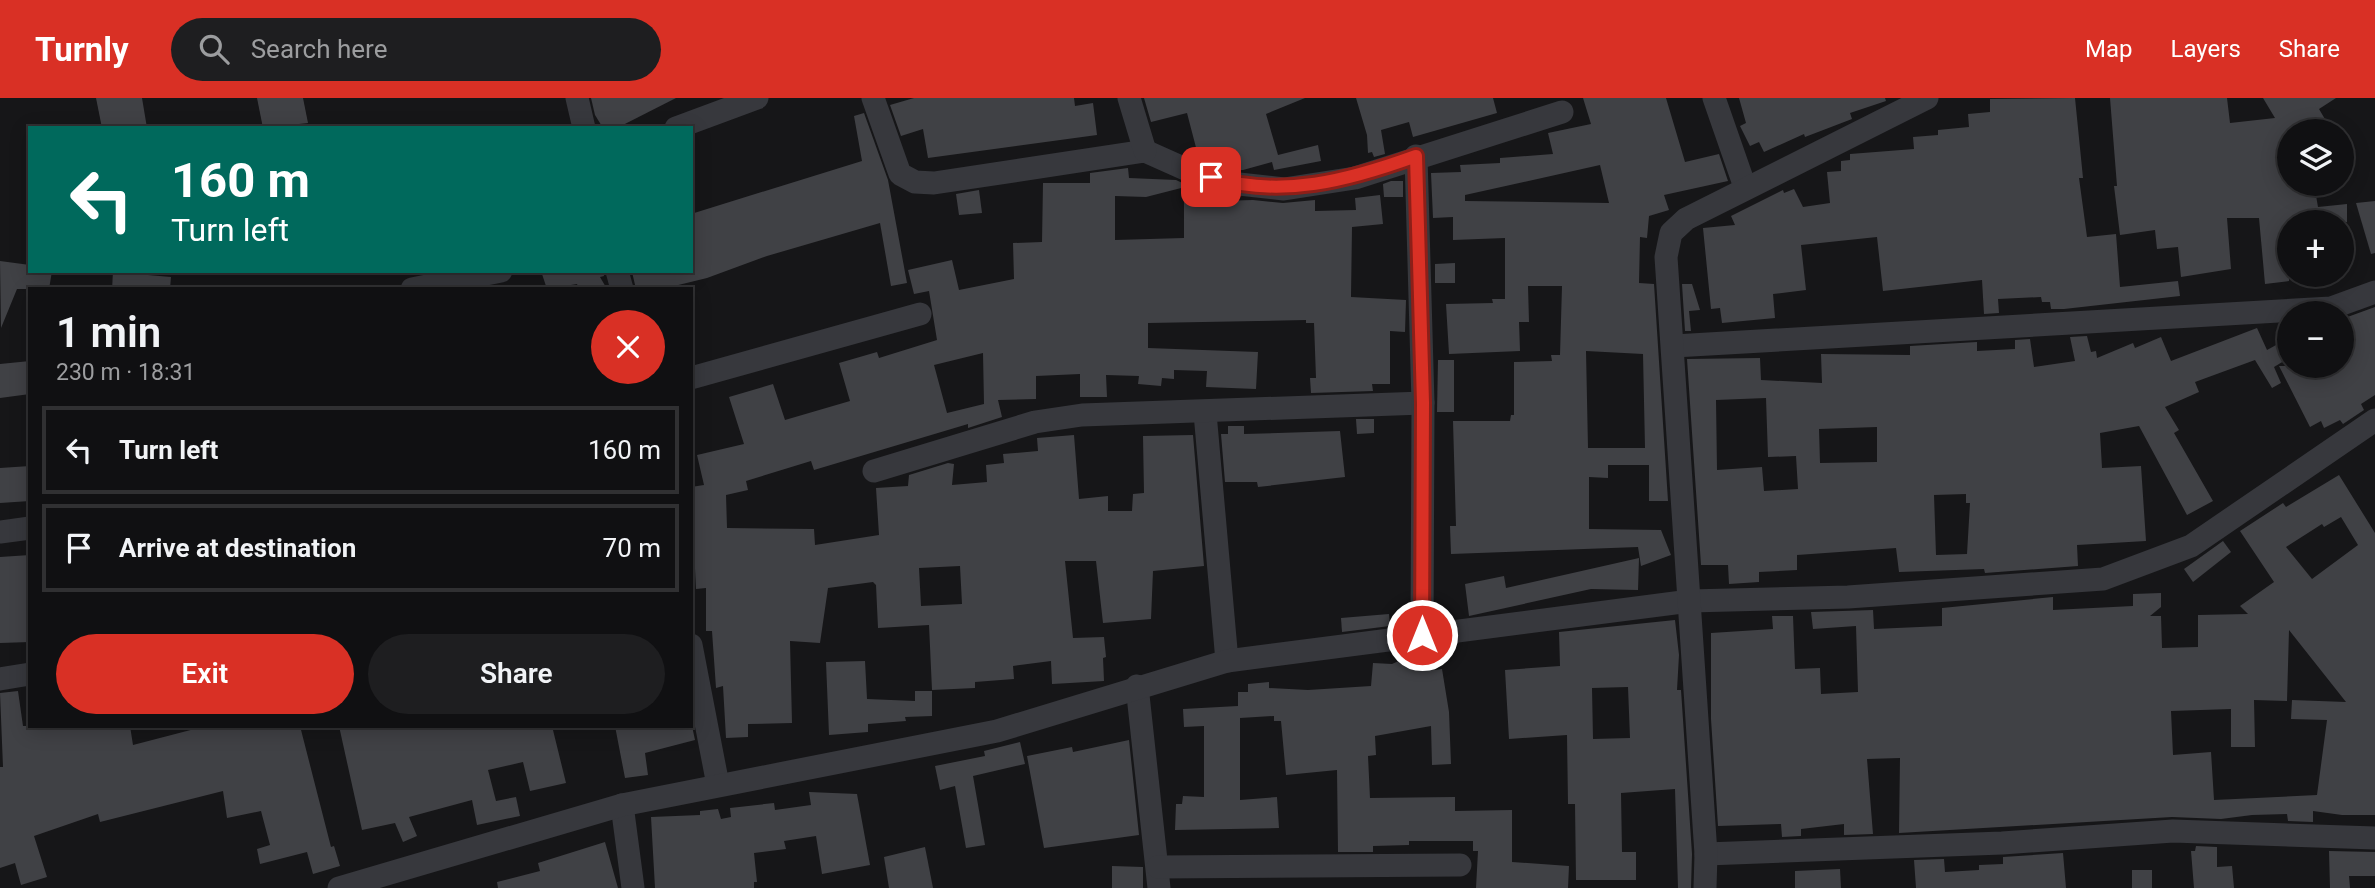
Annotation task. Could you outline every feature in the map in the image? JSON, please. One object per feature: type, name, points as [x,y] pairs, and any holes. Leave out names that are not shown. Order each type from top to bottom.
[{"type":"street","points":[[577,98],[584,126]]},
{"type":"street","points":[[681,126],[757,98]]},
{"type":"street","points":[[873,98],[900,174],[915,183],[934,183],[1145,151],[1192,172],[1230,183],[1284,188],[1355,178],[1416,156],[1562,111]]},
{"type":"street","points":[[1129,98],[1145,151]]},
{"type":"street","points":[[1714,98],[1745,187]]},
{"type":"street","points":[[1705,888],[1706,854],[1666,257],[1671,233],[1686,219],[1745,187],[1927,98]]},
{"type":"street","points":[[1416,156],[1423,403],[1422,635]]},
{"type":"street","points":[[421,287],[491,273]]},
{"type":"street","points":[[1674,346],[2331,308],[2375,292]]},
{"type":"street","points":[[693,377],[920,314]]},
{"type":"street","points":[[874,471],[1035,422],[1082,415],[1205,413],[1423,403]]},
{"type":"street","points":[[1205,413],[1227,661]]},
{"type":"street","points":[[339,888],[622,805],[997,731],[1137,686],[1227,661],[1690,601],[1849,597],[2104,579],[2191,546],[2375,420]]},
{"type":"street","points":[[0,532],[28,528]]},
{"type":"street","points":[[693,655],[718,785]]},
{"type":"street","points":[[0,679],[28,674]]},
{"type":"street","points":[[1137,686],[1158,878],[1460,865]]},
{"type":"street","points":[[622,805],[633,888]]},
{"type":"street","points":[[1706,854],[2002,843],[2173,831],[2375,838]]},
{"type":"building","points":[[96,98],[142,98],[147,126],[102,126]]},
{"type":"building","points":[[257,98],[303,98],[308,123],[263,126]]},
{"type":"building","points":[[591,98],[676,98],[621,126],[602,126],[595,115]]},
{"type":"building","points":[[914,98],[1074,98],[1075,106],[1093,103],[1097,135],[928,158],[923,129],[901,136],[890,105]]},
{"type":"building","points":[[1144,98],[1305,98],[1266,114],[1278,155],[1318,145],[1321,161],[1274,170],[1272,162],[1237,170],[1229,150],[1199,159],[1187,113],[1151,122]]},
{"type":"building","points":[[1356,98],[1493,98],[1497,113],[1413,137],[1409,122],[1381,130],[1385,154],[1374,157],[1372,152],[1368,153],[1367,135]]},
{"type":"building","points":[[1583,98],[1666,98],[1685,162],[1719,154],[1728,181],[1664,195],[1669,210],[1649,216],[1647,238],[1640,237],[1639,283],[1654,284],[1668,501],[1649,501],[1649,465],[1608,465],[1608,478],[1589,477],[1589,529],[1661,530],[1671,555],[1641,566],[1638,547],[1451,554],[1450,526],[1456,526],[1453,421],[1510,421],[1511,415],[1514,415],[1514,362],[1552,361],[1551,355],[1560,355],[1562,286],[1528,286],[1529,322],[1519,322],[1520,351],[1449,354],[1446,304],[1493,303],[1492,299],[1505,299],[1505,238],[1453,240],[1453,217],[1433,218],[1431,173],[1461,172],[1460,165],[1500,163],[1500,158],[1553,154],[1548,133],[1591,124]],"holes":[[[1600,165],[1609,203],[1465,201],[1465,195]],[[1586,351],[1643,354],[1645,448],[1588,448]]]},
{"type":"building","points":[[1739,98],[1885,98],[1886,101],[1850,113],[1852,119],[1805,137],[1804,134],[1764,152],[1759,142],[1750,146],[1740,126],[1746,123]]},
{"type":"building","points":[[2075,98],[2083,178],[2079,178],[2087,237],[2116,234],[2120,287],[2178,281],[2180,296],[2064,309],[2051,309],[2050,302],[2042,302],[2041,297],[1998,299],[1999,313],[1984,314],[1982,280],[1883,291],[1877,237],[1801,245],[1806,290],[1773,294],[1775,318],[1722,323],[1720,308],[1711,309],[1703,228],[1735,225],[1731,216],[1783,190],[1784,193],[1794,189],[1803,207],[1830,203],[1827,172],[1841,171],[1841,161],[1850,160],[1850,154],[1914,149],[1913,137],[1938,135],[1938,130],[1969,127],[1968,114],[1990,112],[1990,99]]},
{"type":"building","points":[[2110,98],[2227,98],[2230,123],[2275,118],[2263,98],[2336,98],[2319,109],[2325,119],[2277,119],[2277,196],[2316,196],[2318,207],[2347,204],[2347,210],[2277,210],[2277,282],[2265,284],[2259,218],[2227,218],[2231,269],[2181,277],[2178,247],[2157,249],[2155,230],[2120,235],[2114,186],[2117,186]]},
{"type":"building","points":[[864,113],[888,180],[907,283],[891,286],[880,223],[767,256],[707,278],[670,287],[636,287],[632,273],[693,273],[693,213],[862,161],[854,116]]},
{"type":"building","points":[[1128,168],[1129,178],[1176,180],[1189,186],[1146,197],[1115,196],[1115,240],[1184,238],[1184,202],[1253,200],[1283,203],[1315,200],[1315,211],[1356,210],[1355,198],[1380,195],[1383,224],[1352,227],[1351,297],[1406,300],[1405,332],[1390,331],[1390,384],[1372,384],[1373,391],[1311,393],[1310,378],[1316,378],[1314,323],[1306,323],[1306,320],[1148,323],[1148,348],[1258,352],[1256,389],[1206,387],[1207,371],[1174,370],[1174,379],[1162,378],[1161,386],[1138,384],[1139,376],[1106,375],[1107,397],[1080,397],[1080,374],[1036,376],[1036,399],[998,400],[1002,417],[968,428],[968,424],[814,470],[811,461],[746,481],[748,490],[726,495],[727,528],[814,529],[815,545],[879,535],[876,488],[908,486],[909,475],[948,463],[954,464],[952,485],[987,482],[986,465],[1004,463],[1003,454],[1038,451],[1037,438],[1074,435],[1079,499],[1108,496],[1108,511],[1132,511],[1133,494],[1144,493],[1143,436],[1193,435],[1204,566],[1153,571],[1151,619],[1103,623],[1096,561],[1065,561],[1073,638],[1104,637],[1106,657],[1103,658],[1104,681],[1070,683],[1052,684],[1051,661],[1013,666],[1014,679],[975,682],[975,688],[932,690],[929,625],[878,628],[876,585],[873,582],[828,588],[820,643],[790,641],[792,723],[748,724],[748,737],[726,738],[723,686],[716,688],[712,631],[706,631],[706,588],[696,589],[693,487],[704,485],[697,455],[744,444],[729,397],[773,384],[785,420],[850,401],[839,363],[877,352],[879,358],[937,340],[929,291],[914,294],[908,270],[952,260],[959,290],[1014,279],[1013,243],[1042,242],[1043,183],[1090,183],[1090,173]],"holes":[[[983,353],[984,404],[947,413],[934,365]],[[960,566],[962,604],[921,606],[919,568]]]},
{"type":"building","points":[[1403,181],[1403,197],[1384,197],[1383,184]]},
{"type":"building","points":[[979,190],[982,213],[959,215],[956,194]]},
{"type":"building","points":[[2375,201],[2375,253],[2371,254],[2356,203]]},
{"type":"building","points":[[0,261],[28,265],[28,273],[52,273],[49,287],[17,289],[1,328]]},
{"type":"building","points":[[1455,263],[1455,283],[1435,283],[1435,264]]},
{"type":"building","points":[[113,273],[171,277],[170,287],[112,287]]},
{"type":"building","points":[[542,273],[603,273],[604,276],[600,277],[606,287],[578,287],[577,284],[546,287]]},
{"type":"building","points":[[1682,284],[1692,284],[1700,310],[1689,311],[1691,331],[1685,331]]},
{"type":"building","points":[[2375,307],[2375,395],[2361,404],[2364,410],[2343,424],[2340,420],[2324,428],[2321,421],[2310,427],[2285,378],[2354,378],[2354,315]]},
{"type":"building","points":[[2257,328],[2267,350],[2277,345],[2277,365],[2274,367],[2281,383],[2272,388],[2255,360],[2195,382],[2199,392],[2165,407],[2179,430],[2174,433],[2213,501],[2187,515],[2139,426],[2100,433],[2102,468],[2141,466],[2146,541],[2077,545],[2078,566],[1985,573],[1984,569],[1899,572],[1896,548],[1797,555],[1797,570],[1759,572],[1759,582],[1729,584],[1728,565],[1701,565],[1687,359],[1760,358],[1761,380],[1822,383],[1821,354],[1910,355],[1910,346],[1977,342],[1977,351],[2015,349],[2015,340],[2030,339],[2034,367],[2075,361],[2070,337],[2087,336],[2091,352],[2096,351],[2097,358],[2133,343],[2135,348],[2161,337],[2171,361]],"holes":[[[1766,398],[1768,457],[1796,456],[1798,489],[1764,491],[1762,467],[1717,470],[1716,400]],[[1877,427],[1877,462],[1820,463],[1819,429]],[[1966,494],[1966,503],[1970,503],[1967,554],[1936,555],[1934,495]]]},
{"type":"building","points":[[1438,360],[1454,360],[1454,412],[1437,412]]},
{"type":"building","points":[[28,361],[28,394],[0,398],[0,364]]},
{"type":"building","points":[[1356,419],[1374,419],[1374,433],[1357,434]]},
{"type":"building","points":[[1228,426],[1244,426],[1244,434],[1340,431],[1345,477],[1258,487],[1257,482],[1225,482],[1221,434],[1228,434]]},
{"type":"building","points":[[28,466],[28,501],[0,503],[0,468]]},
{"type":"building","points":[[2339,475],[2375,533],[2375,815],[2342,815],[2313,811],[2313,822],[2288,821],[2287,814],[2221,819],[2172,817],[1899,833],[1900,758],[1867,759],[1873,834],[1844,835],[1844,824],[1801,829],[1801,836],[1782,837],[1781,824],[1718,826],[1711,719],[1711,633],[1773,629],[1772,616],[1793,616],[1795,669],[1820,668],[1821,694],[1858,692],[1856,626],[1813,629],[1811,612],[1873,610],[1874,629],[1942,626],[1942,608],[2053,597],[2053,610],[2133,606],[2133,594],[2161,593],[2161,607],[2150,616],[2161,616],[2162,648],[2198,647],[2198,615],[2248,614],[2240,606],[2274,582],[2240,531],[2283,503],[2286,507]],"holes":[[[2341,517],[2358,545],[2312,579],[2286,547],[2322,524],[2324,527]],[[2289,630],[2346,702],[2292,700],[2291,719],[2327,720],[2317,795],[2214,800],[2211,752],[2173,755],[2171,711],[2231,709],[2231,747],[2255,747],[2254,700],[2287,701]]]},
{"type":"building","points":[[2223,541],[2231,552],[2193,582],[2184,569]]},
{"type":"building","points":[[28,555],[28,642],[0,643],[0,557]]},
{"type":"building","points":[[1639,558],[1638,590],[1591,589],[1469,616],[1465,584],[1504,576],[1506,588]]},
{"type":"building","points":[[1389,614],[1390,626],[1342,632],[1341,618]]},
{"type":"building","points":[[1675,620],[1679,655],[1677,690],[1681,690],[1692,854],[1691,888],[1678,888],[1675,789],[1621,793],[1622,852],[1636,852],[1636,880],[1576,880],[1575,804],[1568,804],[1567,735],[1509,739],[1505,670],[1560,666],[1559,632]],"holes":[[[1628,687],[1630,738],[1593,739],[1592,688]]]},
{"type":"building","points":[[1423,650],[1435,670],[1442,669],[1449,712],[1451,764],[1432,765],[1431,726],[1375,736],[1376,755],[1368,756],[1370,798],[1455,797],[1455,811],[1512,810],[1512,862],[1569,866],[1568,888],[1476,888],[1478,851],[1473,851],[1473,841],[1409,841],[1409,845],[1373,846],[1373,852],[1338,852],[1337,770],[1286,775],[1281,721],[1274,721],[1274,716],[1240,718],[1240,800],[1277,797],[1279,828],[1175,830],[1176,804],[1182,804],[1183,796],[1204,797],[1204,726],[1184,727],[1183,709],[1238,706],[1238,692],[1248,692],[1248,684],[1269,682],[1269,688],[1308,690],[1371,686],[1373,663],[1392,664]]},
{"type":"building","points":[[865,661],[867,699],[915,701],[915,691],[932,691],[932,716],[905,717],[906,721],[868,724],[868,732],[829,735],[826,662]]},
{"type":"building","points":[[18,691],[23,726],[28,728],[130,728],[133,745],[198,728],[301,728],[331,847],[334,846],[340,866],[313,874],[307,852],[260,864],[257,849],[270,845],[261,811],[227,818],[223,791],[100,822],[98,814],[34,836],[47,877],[21,885],[15,863],[0,868],[0,767],[3,767],[0,693]]},
{"type":"building","points":[[339,728],[552,728],[566,783],[530,791],[523,762],[488,770],[496,801],[516,797],[520,816],[477,825],[472,800],[409,817],[417,836],[403,842],[395,823],[362,830]]},
{"type":"building","points":[[615,728],[692,728],[695,740],[645,753],[648,775],[625,778]]},
{"type":"building","points":[[1129,740],[1139,835],[1044,848],[1027,756],[1072,747],[1073,752]]},
{"type":"building","points":[[1020,742],[1025,764],[973,776],[985,845],[966,848],[955,786],[940,790],[935,766],[985,756],[984,751]]},
{"type":"building","points":[[809,792],[857,794],[870,865],[822,874],[816,836],[784,841],[786,849],[754,853],[757,882],[754,882],[754,888],[655,888],[651,817],[700,815],[700,811],[718,809],[721,819],[731,817],[730,808],[774,803],[775,810],[811,805]]},
{"type":"building","points":[[605,842],[618,888],[498,888],[497,882],[540,871],[538,863]]},
{"type":"building","points":[[2196,846],[2217,847],[2217,867],[2232,866],[2234,888],[2194,888],[2191,851],[2195,851]]},
{"type":"building","points":[[925,847],[933,888],[889,888],[884,857]]},
{"type":"building","points":[[2329,851],[2375,852],[2375,876],[2349,876],[2350,888],[2330,888]]},
{"type":"building","points":[[2063,853],[2066,888],[1916,888],[1914,860],[1944,859],[1945,872],[1979,870],[1979,865],[2003,864],[2003,857]]},
{"type":"building","points":[[1112,866],[1143,867],[1143,888],[1112,888]]},
{"type":"building","points":[[1840,869],[1841,888],[1795,888],[1795,871]]},
{"type":"building","points":[[2132,870],[2152,870],[2152,888],[2132,888]]},
{"type":"route","points":[[1211,177],[1230,183],[1284,188],[1355,178],[1416,156],[1423,403],[1422,635]]}]
